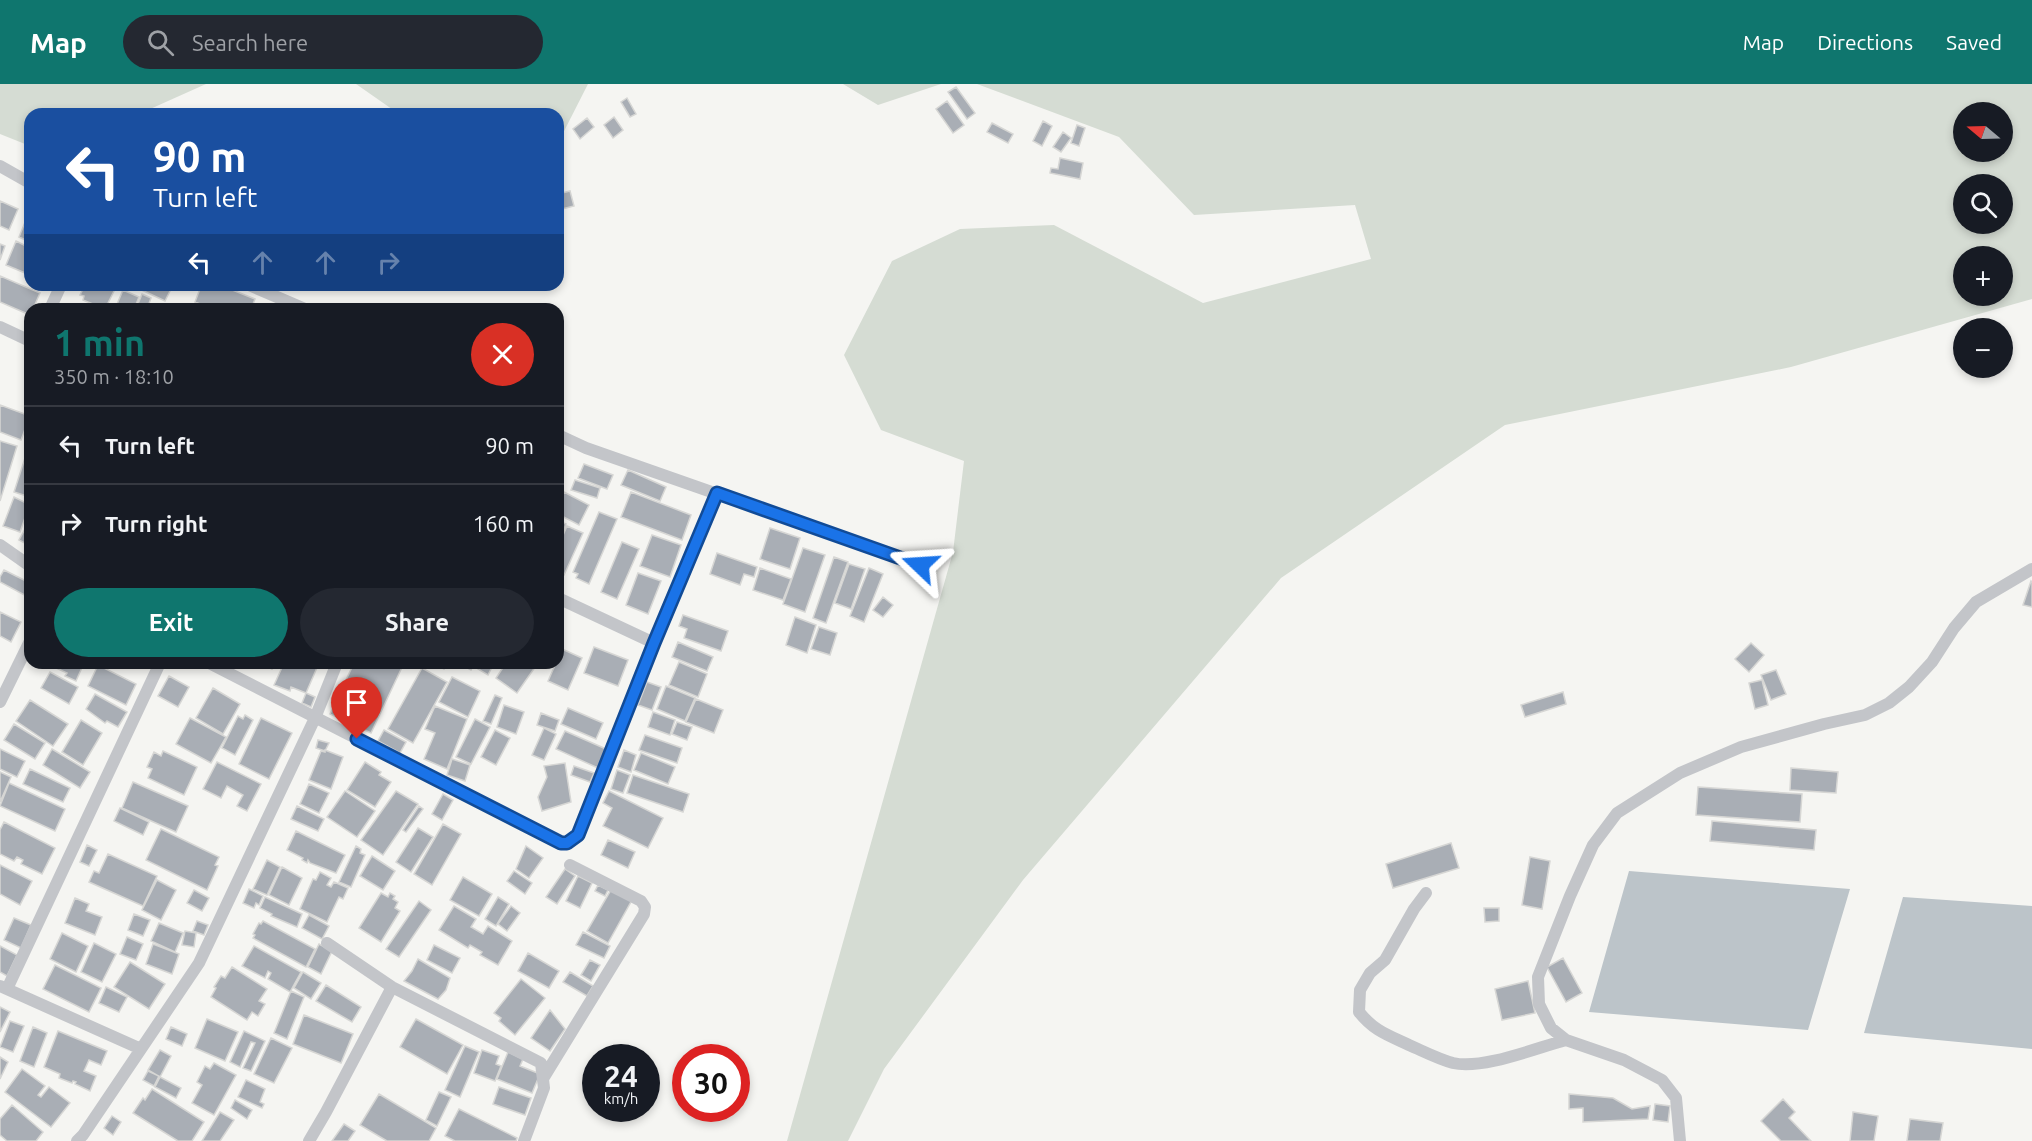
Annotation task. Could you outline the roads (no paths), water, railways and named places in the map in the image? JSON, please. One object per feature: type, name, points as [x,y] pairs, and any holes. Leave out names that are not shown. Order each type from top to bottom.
[{"type":"street","points":[[0,166],[24,180]]},
{"type":"street","points":[[263,291],[291,303]]},
{"type":"street","points":[[0,327],[24,337]]},
{"type":"street","points":[[564,438],[586,448],[920,565]]},
{"type":"street","points":[[221,669],[561,843],[567,843],[578,835],[654,643],[717,493]]},
{"type":"street","points":[[0,545],[24,562]]},
{"type":"street","points":[[1680,1141],[1676,1098],[1662,1080],[1624,1060],[1566,1040],[1551,1028],[1539,1004],[1539,977],[1570,896],[1593,845],[1617,813],[1680,773],[1741,747],[1865,715],[1889,704],[1910,687],[1932,662],[1954,628],[1976,602],[2032,569]]},
{"type":"street","points":[[564,601],[654,643]]},
{"type":"street","points":[[0,702],[24,653]]},
{"type":"street","points":[[141,1049],[4,987],[157,669]]},
{"type":"street","points":[[77,1141],[199,963],[315,717],[335,669]]},
{"type":"street","points":[[544,1077],[644,914],[645,907],[641,901],[570,865]]},
{"type":"street","points":[[1426,893],[1414,909],[1385,960],[1370,973],[1360,990],[1359,1012],[1370,1026],[1454,1063],[1471,1064],[1490,1061],[1566,1040]]},
{"type":"street","points":[[327,943],[392,987],[541,1063],[544,1088],[524,1141]]},
{"type":"street","points":[[309,1141],[392,987]]}]
